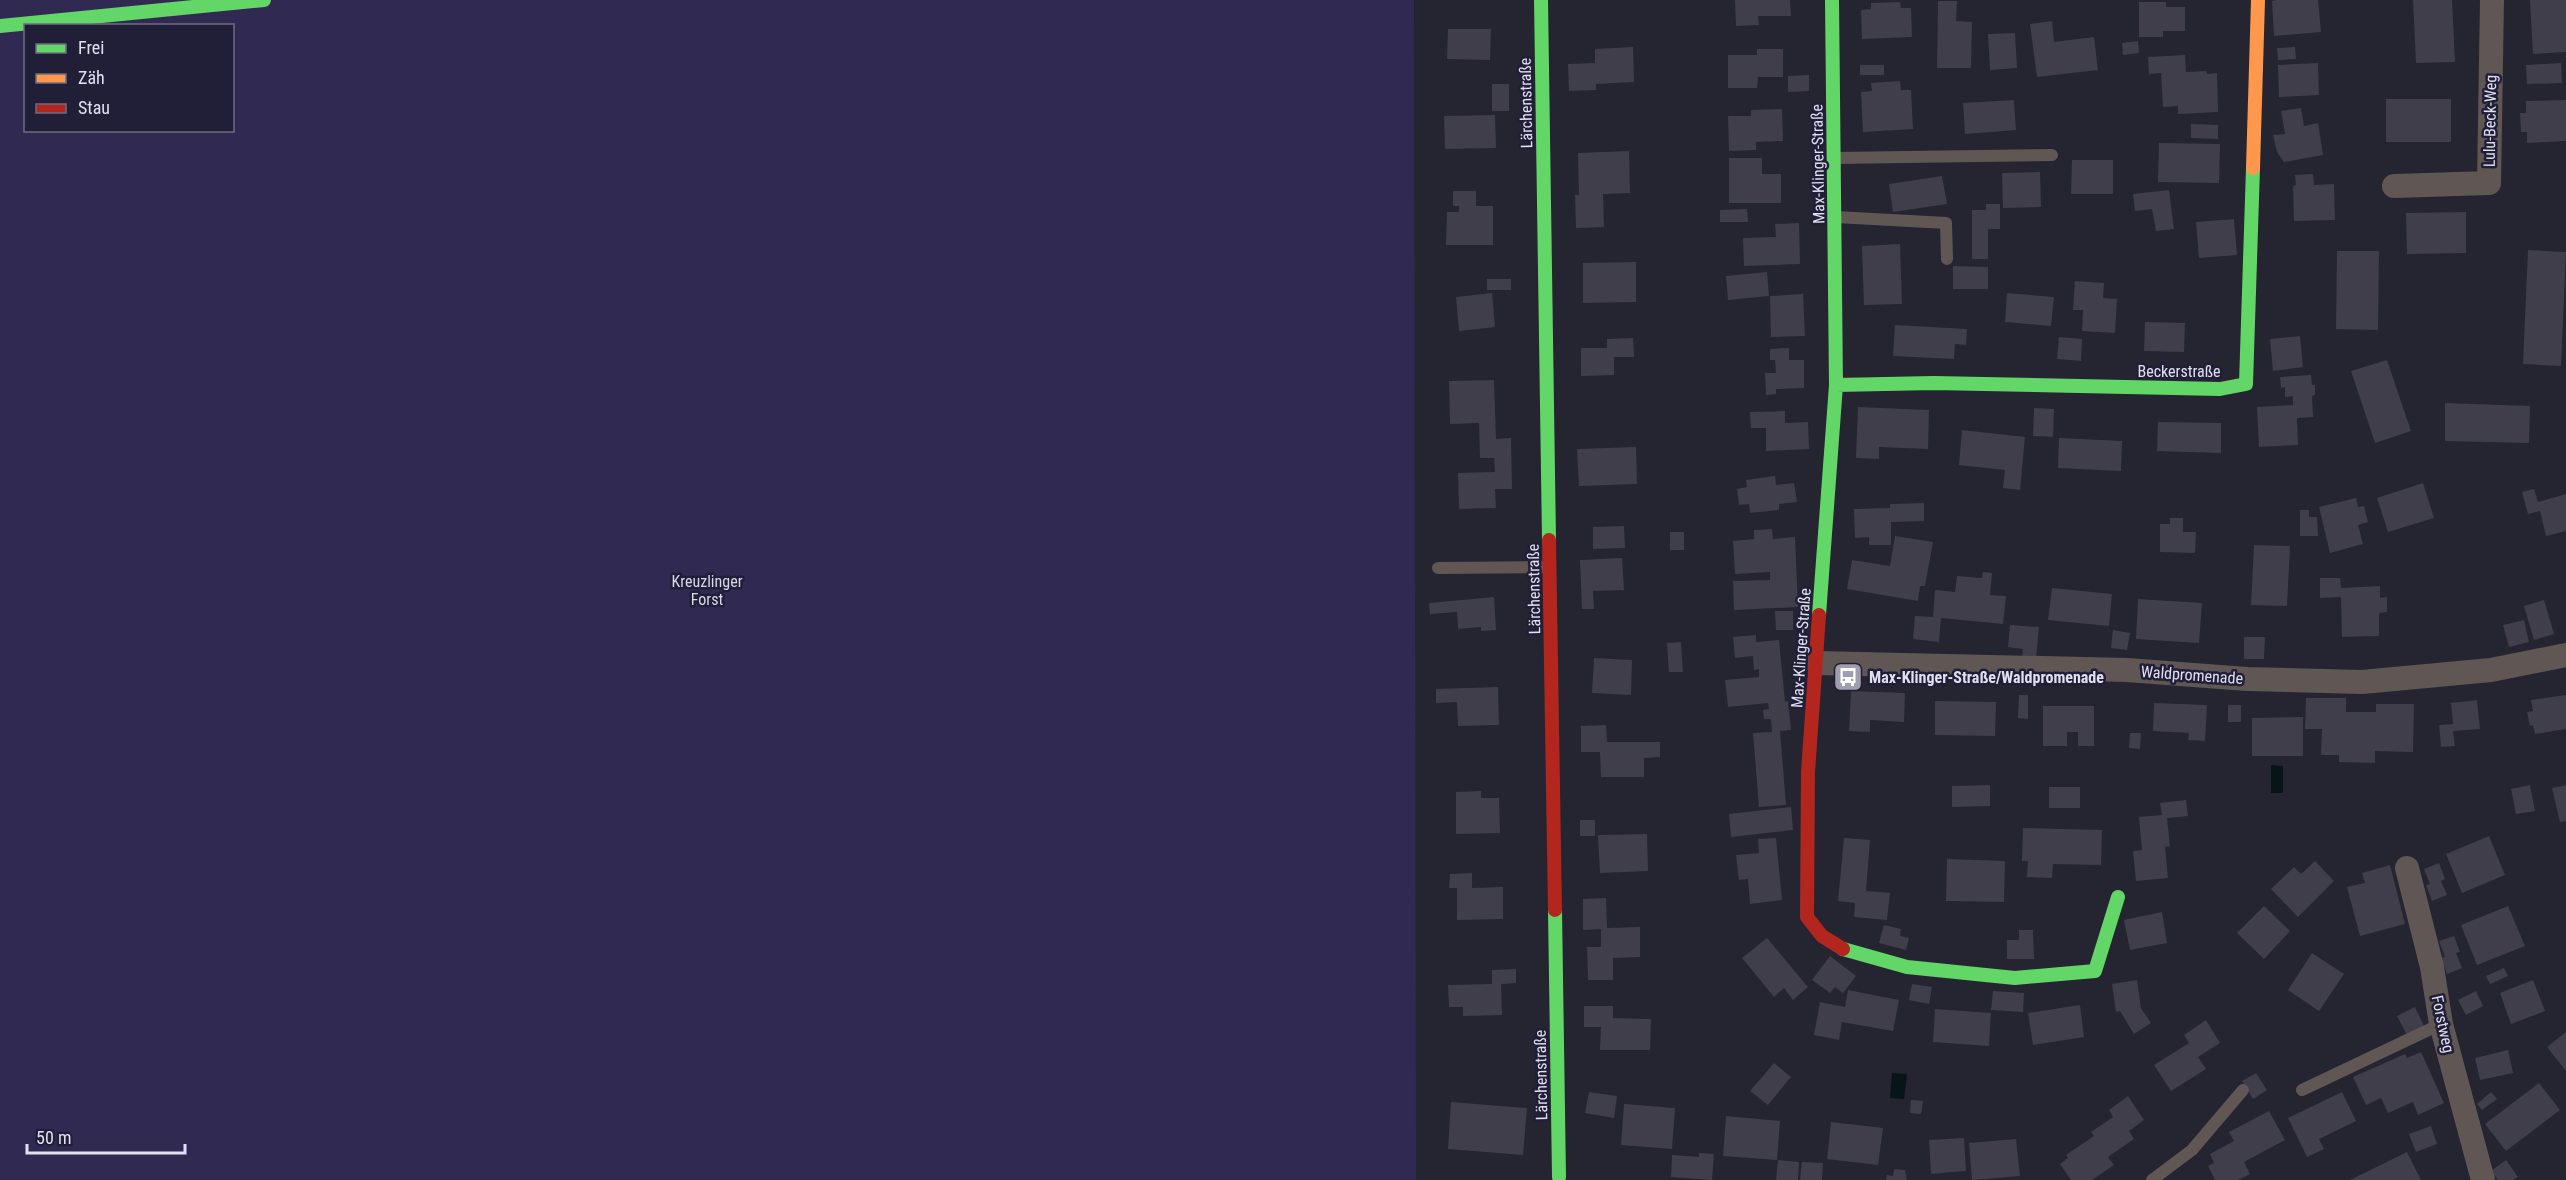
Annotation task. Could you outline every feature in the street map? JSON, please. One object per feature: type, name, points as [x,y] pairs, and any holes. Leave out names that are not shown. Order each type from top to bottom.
[{"type":"street","points":[[0,26],[264,0]]},
{"type":"street","name":"Lärchenstraße","points":[[1541,0],[1559,1177]]},
{"type":"street","name":"Max-Klinger-Straße","points":[[1832,0],[1836,385],[1808,772],[1807,917],[1822,936],[1844,950],[1907,967],[2015,978],[2095,970],[2118,897]]},
{"type":"street","name":"Beckerstraße","points":[[1836,385],[1934,383],[2220,389],[2246,384],[2258,0]]},
{"type":"street","name":"Lulu-Beck-Weg","points":[[2394,186],[2489,183],[2492,0]]},
{"type":"street","name":"Waldpromenade","points":[[1817,663],[2127,670],[2247,679],[2362,682],[2491,670],[2566,655]]},
{"type":"street","name":"Forstweg","points":[[2407,868],[2432,967],[2441,1024],[2483,1180]]},
{"type":"lane","points":[[1835,158],[2052,155]]},
{"type":"lane","points":[[1836,217],[1946,223],[1947,259]]},
{"type":"lane","points":[[1438,568],[1550,567]]},
{"type":"lane","points":[[2302,1090],[2441,1024]]},
{"type":"lane","points":[[2152,1180],[2192,1150],[2243,1090]]},
{"type":"green space","name":"Kreuzlinger Forst","points":[[0,0],[1414,0],[1416,1180],[0,1180]]},
{"type":"shaded area","points":[[2271,765],[2283,766],[2283,793],[2271,793]]},
{"type":"shaded area","points":[[1892,1073],[1907,1074],[1904,1099],[1890,1098]]},
{"type":"building","points":[[1735,0],[1790,0],[1791,16],[1758,16],[1759,25],[1736,26]]},
{"type":"building","points":[[2318,0],[2321,32],[2274,36],[2272,1]]},
{"type":"building","points":[[2413,0],[2452,0],[2455,62],[2416,63]]},
{"type":"building","points":[[2530,0],[2566,0],[2566,52],[2533,54]]},
{"type":"building","points":[[1938,1],[1957,1],[1956,21],[1972,22],[1971,68],[1937,68]]},
{"type":"building","points":[[1900,2],[1901,8],[1911,8],[1912,37],[1862,39],[1861,10],[1871,9],[1871,3]]},
{"type":"building","points":[[2139,2],[2166,2],[2166,7],[2185,7],[2185,31],[2163,31],[2163,37],[2139,37]]},
{"type":"building","points":[[2052,21],[2054,42],[2094,37],[2098,70],[2037,77],[2030,24]]},
{"type":"building","points":[[1448,29],[1491,29],[1490,60],[1447,59]]},
{"type":"building","points":[[2015,33],[2017,68],[1990,70],[1988,34]]},
{"type":"building","points":[[2138,41],[2139,53],[2123,55],[2122,43]]},
{"type":"building","points":[[1633,47],[1634,82],[1596,84],[1596,90],[1569,91],[1568,64],[1595,63],[1595,49]]},
{"type":"building","points":[[2295,47],[2296,59],[2278,60],[2277,48]]},
{"type":"building","points":[[1757,49],[1783,49],[1783,77],[1758,77],[1757,88],[1728,88],[1728,55],[1757,55]]},
{"type":"building","points":[[2185,55],[2186,72],[2217,73],[2218,112],[2178,114],[2178,106],[2163,107],[2161,73],[2149,74],[2148,57]]},
{"type":"building","points":[[2318,63],[2319,95],[2279,97],[2278,65]]},
{"type":"building","points":[[2561,63],[2562,83],[2527,84],[2526,65]]},
{"type":"building","points":[[1860,65],[1884,65],[1884,75],[1860,75]]},
{"type":"building","points":[[1809,75],[1809,91],[1788,92],[1788,76]]},
{"type":"building","points":[[1900,81],[1901,90],[1911,90],[1913,129],[1863,132],[1861,92],[1872,91],[1871,83]]},
{"type":"building","points":[[1492,84],[1509,84],[1509,111],[1492,111]]},
{"type":"building","points":[[2386,99],[2451,99],[2451,142],[2386,142]]},
{"type":"building","points":[[2014,100],[2016,130],[1965,134],[1963,103]]},
{"type":"building","points":[[2566,100],[2566,141],[2527,143],[2527,132],[2521,132],[2520,113],[2526,113],[2526,101]]},
{"type":"building","points":[[2301,108],[2304,126],[2318,123],[2323,155],[2284,162],[2277,152],[2273,135],[2285,134],[2281,111]]},
{"type":"building","points":[[1782,109],[1783,141],[1756,142],[1756,150],[1729,151],[1728,116],[1751,116],[1751,110]]},
{"type":"building","points":[[1495,115],[1496,148],[1445,149],[1444,116]]},
{"type":"building","points":[[2191,124],[2218,125],[2218,139],[2191,138]]},
{"type":"building","points":[[2159,143],[2220,144],[2219,183],[2158,182]]},
{"type":"building","points":[[1629,151],[1630,193],[1603,194],[1604,227],[1576,228],[1575,195],[1579,195],[1578,153]]},
{"type":"building","points":[[1729,158],[1762,158],[1762,174],[1781,174],[1781,203],[1729,203]]},
{"type":"building","points":[[2072,160],[2113,160],[2113,194],[2071,194]]},
{"type":"building","points":[[2040,172],[2041,207],[2003,208],[2002,173]]},
{"type":"building","points":[[2313,174],[2314,185],[2334,184],[2335,220],[2294,221],[2295,175]]},
{"type":"building","points":[[1942,176],[1947,204],[1893,212],[1889,184]]},
{"type":"building","points":[[2169,190],[2174,229],[2156,231],[2152,209],[2135,211],[2133,194]]},
{"type":"building","points":[[1453,191],[1476,191],[1476,206],[1493,206],[1493,245],[1446,245],[1447,212],[1459,212],[1459,206],[1453,206]]},
{"type":"building","points":[[1986,204],[2000,204],[2000,229],[1988,229],[1988,259],[1972,259],[1972,210],[1986,210]]},
{"type":"building","points":[[1747,209],[1748,222],[1720,222],[1720,210]]},
{"type":"building","points":[[2466,212],[2466,253],[2407,254],[2406,213]]},
{"type":"building","points":[[2234,219],[2237,255],[2199,258],[2196,222]]},
{"type":"building","points":[[1799,223],[1800,264],[1744,266],[1743,238],[1776,237],[1775,224]]},
{"type":"building","points":[[1900,244],[1902,304],[1864,305],[1862,246]]},
{"type":"building","points":[[2528,250],[2566,252],[2561,366],[2523,364]]},
{"type":"building","points":[[2337,251],[2379,251],[2378,330],[2336,329]]},
{"type":"building","points":[[1636,262],[1636,302],[1583,303],[1583,263]]},
{"type":"building","points":[[1953,266],[1988,267],[1988,289],[1953,289]]},
{"type":"building","points":[[1767,272],[1769,296],[1728,300],[1726,276]]},
{"type":"building","points":[[1487,279],[1511,279],[1511,290],[1487,290]]},
{"type":"building","points":[[2075,281],[2104,283],[2103,298],[2117,299],[2115,333],[2082,331],[2083,310],[2073,310]]},
{"type":"building","points":[[1492,293],[1495,327],[1459,331],[1456,297]]},
{"type":"building","points":[[2007,293],[2054,297],[2051,326],[2005,322]]},
{"type":"building","points":[[1803,294],[1805,336],[1771,337],[1770,296]]},
{"type":"building","points":[[2145,322],[2185,323],[2184,352],[2144,351]]},
{"type":"building","points":[[1895,325],[1967,329],[1966,345],[1955,344],[1954,359],[1893,356]]},
{"type":"building","points":[[2300,336],[2303,367],[2273,371],[2270,339]]},
{"type":"building","points":[[2059,337],[2082,339],[2081,361],[2057,359]]},
{"type":"building","points":[[1633,338],[1634,357],[1614,357],[1614,375],[1581,376],[1581,348],[1607,348],[1607,339]]},
{"type":"building","points":[[1789,348],[1789,360],[1804,360],[1804,388],[1776,389],[1776,394],[1766,395],[1765,373],[1776,373],[1775,360],[1770,360],[1770,349]]},
{"type":"building","points":[[2387,360],[2411,431],[2375,443],[2351,371]]},
{"type":"building","points":[[2311,375],[2312,385],[2315,385],[2315,395],[2312,396],[2313,417],[2297,418],[2298,445],[2259,447],[2257,407],[2293,405],[2293,396],[2285,397],[2285,387],[2281,388],[2280,377]]},
{"type":"building","points":[[1494,380],[1496,439],[1511,438],[1512,489],[1495,489],[1496,508],[1459,509],[1458,473],[1495,472],[1494,458],[1480,458],[1479,423],[1450,424],[1449,381]]},
{"type":"building","points":[[2445,403],[2530,406],[2529,443],[2445,441]]},
{"type":"building","points":[[1858,407],[1929,410],[1928,449],[1879,447],[1879,459],[1856,458]]},
{"type":"building","points":[[2034,408],[2054,409],[2053,437],[2033,436]]},
{"type":"building","points":[[1785,411],[1785,423],[1808,422],[1809,449],[1766,451],[1766,428],[1751,428],[1750,412]]},
{"type":"building","points":[[2158,422],[2221,423],[2221,453],[2157,451]]},
{"type":"building","points":[[1962,430],[2025,437],[2020,490],[2003,488],[2005,470],[1959,465]]},
{"type":"building","points":[[2059,438],[2122,441],[2121,471],[2058,468]]},
{"type":"building","points":[[1636,447],[1637,484],[1579,486],[1577,449]]},
{"type":"building","points":[[1775,476],[1776,485],[1794,483],[1797,502],[1779,504],[1779,510],[1750,513],[1749,504],[1739,505],[1737,489],[1747,487],[1746,480]]},
{"type":"building","points":[[2423,483],[2434,518],[2388,532],[2377,498]]},
{"type":"building","points":[[2534,489],[2538,502],[2566,494],[2566,531],[2546,536],[2540,511],[2528,514],[2522,492]]},
{"type":"building","points":[[2356,498],[2358,507],[2364,506],[2368,522],[2358,525],[2363,544],[2330,553],[2319,507]]},
{"type":"building","points":[[1924,503],[1924,521],[1891,522],[1891,545],[1869,545],[1869,537],[1855,538],[1854,509],[1890,508],[1890,504]]},
{"type":"building","points":[[2300,510],[2309,510],[2309,517],[2317,517],[2318,536],[2300,536]]},
{"type":"building","points":[[2170,518],[2183,518],[2183,532],[2196,532],[2195,553],[2160,552],[2160,524],[2170,524]]},
{"type":"building","points":[[1624,526],[1625,548],[1593,549],[1593,527]]},
{"type":"building","points":[[1772,529],[1773,539],[1795,537],[1798,607],[1734,610],[1733,581],[1770,580],[1770,572],[1735,574],[1733,541],[1754,539],[1754,530]]},
{"type":"building","points":[[1670,532],[1684,532],[1684,550],[1670,550]]},
{"type":"building","points":[[1895,536],[1933,542],[1925,586],[1920,586],[1918,601],[1847,589],[1852,560],[1890,566]]},
{"type":"building","points":[[2254,545],[2290,546],[2287,606],[2251,605]]},
{"type":"building","points":[[1622,558],[1624,590],[1593,591],[1594,609],[1582,609],[1580,560]]},
{"type":"building","points":[[1983,572],[1992,573],[1990,595],[2006,596],[2003,624],[1941,618],[1939,642],[1913,639],[1915,616],[1933,617],[1935,590],[1955,592],[1957,576],[1982,578]]},
{"type":"building","points":[[2320,578],[2340,578],[2341,588],[2380,586],[2380,598],[2387,597],[2387,612],[2379,613],[2379,636],[2342,637],[2341,597],[2320,598]]},
{"type":"building","points":[[2052,588],[2112,594],[2109,626],[2048,620]]},
{"type":"building","points":[[1494,597],[1496,630],[1481,631],[1481,627],[1458,629],[1457,612],[1430,614],[1429,603]]},
{"type":"building","points":[[2138,599],[2202,603],[2199,643],[2136,639]]},
{"type":"building","points":[[2544,600],[2554,634],[2534,640],[2524,606]]},
{"type":"building","points":[[1775,611],[1793,611],[1793,630],[1776,630]]},
{"type":"building","points":[[2524,620],[2529,642],[2509,647],[2503,625]]},
{"type":"building","points":[[2010,625],[2039,627],[2036,659],[2022,657],[2023,649],[2008,647]]},
{"type":"building","points":[[2113,630],[2130,633],[2127,650],[2111,648]]},
{"type":"building","points":[[1756,635],[1756,642],[1779,640],[1785,702],[1788,701],[1791,730],[1780,731],[1786,805],[1759,807],[1753,733],[1772,732],[1771,719],[1764,719],[1763,710],[1769,709],[1768,703],[1728,707],[1725,680],[1759,677],[1759,669],[1754,670],[1753,656],[1735,658],[1733,637]]},
{"type":"building","points":[[2244,637],[2265,637],[2264,659],[2244,659]]},
{"type":"building","points":[[1681,642],[1683,672],[1669,672],[1667,643]]},
{"type":"building","points":[[1594,658],[1632,660],[1631,695],[1592,693]]},
{"type":"building","points":[[1498,687],[1499,725],[1458,726],[1457,702],[1436,703],[1436,689]]},
{"type":"building","points":[[1851,691],[1905,693],[1904,722],[1870,720],[1870,732],[1849,731]]},
{"type":"building","points":[[2019,695],[2028,695],[2028,719],[2018,718]]},
{"type":"building","points":[[2566,695],[2566,729],[2535,734],[2533,725],[2530,726],[2527,712],[2533,711],[2531,700]]},
{"type":"building","points":[[2306,698],[2346,698],[2346,712],[2376,712],[2376,704],[2414,704],[2413,752],[2375,751],[2375,763],[2339,762],[2339,755],[2321,755],[2322,729],[2305,729]]},
{"type":"building","points":[[2477,700],[2480,729],[2453,731],[2455,746],[2441,747],[2439,725],[2453,724],[2451,703]]},
{"type":"building","points":[[1935,701],[1996,702],[1995,736],[1935,735]]},
{"type":"building","points":[[2154,703],[2207,705],[2205,741],[2188,740],[2189,733],[2153,731]]},
{"type":"building","points":[[2228,705],[2241,705],[2241,722],[2228,722]]},
{"type":"building","points":[[2043,706],[2094,706],[2094,746],[2078,746],[2078,732],[2067,732],[2067,746],[2043,746]]},
{"type":"building","points":[[2303,717],[2303,756],[2252,756],[2252,718]]},
{"type":"building","points":[[1606,725],[1607,742],[1660,742],[1660,757],[1644,758],[1644,777],[1601,777],[1600,752],[1581,752],[1581,726]]},
{"type":"building","points":[[2130,733],[2141,733],[2140,749],[2129,748]]},
{"type":"building","points":[[1990,785],[1990,806],[1952,807],[1952,786]]},
{"type":"building","points":[[2530,785],[2535,811],[2516,814],[2511,789]]},
{"type":"building","points":[[2566,785],[2566,821],[2560,822],[2552,788]]},
{"type":"building","points":[[2049,787],[2080,787],[2080,808],[2049,808]]},
{"type":"building","points":[[1481,791],[1481,798],[1499,798],[1500,833],[1456,834],[1456,792]]},
{"type":"building","points":[[2186,800],[2188,816],[2167,818],[2170,846],[2165,847],[2168,878],[2136,881],[2133,851],[2142,850],[2139,817],[2162,815],[2160,803]]},
{"type":"building","points":[[1791,807],[1793,830],[1731,837],[1729,814]]},
{"type":"building","points":[[1580,820],[1595,820],[1595,836],[1580,836]]},
{"type":"building","points":[[2023,828],[2102,830],[2101,865],[2053,864],[2052,878],[2027,877],[2028,861],[2022,861]]},
{"type":"building","points":[[1647,834],[1648,871],[1600,873],[1598,835]]},
{"type":"building","points":[[2489,836],[2505,875],[2462,893],[2446,854]]},
{"type":"building","points":[[1776,838],[1782,900],[1750,904],[1748,879],[1739,880],[1736,855],[1759,853],[1758,839]]},
{"type":"building","points":[[1844,838],[1870,840],[1866,891],[1890,893],[1887,920],[1854,917],[1855,903],[1838,901]]},
{"type":"building","points":[[1947,859],[2005,861],[2004,902],[1946,901]]},
{"type":"building","points":[[2315,861],[2334,881],[2298,917],[2271,889],[2294,867],[2301,874]]},
{"type":"building","points":[[2439,863],[2445,879],[2441,881],[2447,895],[2432,901],[2426,885],[2430,884],[2424,869]]},
{"type":"building","points":[[2390,865],[2405,924],[2360,936],[2347,887],[2365,883],[2362,873]]},
{"type":"building","points":[[1472,873],[1472,888],[1503,887],[1503,919],[1457,920],[1457,888],[1449,888],[1450,874]]},
{"type":"building","points":[[1606,898],[1607,928],[1640,927],[1640,957],[1613,958],[1613,980],[1588,980],[1587,947],[1601,947],[1601,929],[1583,930],[1583,899]]},
{"type":"building","points":[[2264,906],[2290,931],[2264,959],[2237,933]]},
{"type":"building","points":[[2508,906],[2525,946],[2477,965],[2461,925]]},
{"type":"building","points":[[2162,912],[2167,943],[2130,950],[2124,920]]},
{"type":"building","points":[[1884,925],[1901,929],[1900,936],[1909,938],[1906,950],[1879,943]]},
{"type":"building","points":[[2019,930],[2033,930],[2034,959],[2007,959],[2007,940],[2019,940]]},
{"type":"building","points":[[2454,936],[2460,952],[2456,953],[2462,968],[2447,974],[2441,958],[2445,957],[2439,941]]},
{"type":"building","points":[[1767,938],[1808,987],[1793,1000],[1784,988],[1774,997],[1742,958]]},
{"type":"building","points":[[2312,953],[2344,974],[2319,1011],[2288,990]]},
{"type":"building","points":[[1830,956],[1856,976],[1843,993],[1835,987],[1830,993],[1812,980]]},
{"type":"building","points":[[2504,968],[2508,976],[2490,984],[2486,976]]},
{"type":"building","points":[[1516,969],[1516,983],[1501,984],[1502,1015],[1463,1016],[1463,1007],[1449,1007],[1448,985],[1492,984],[1492,970]]},
{"type":"building","points":[[2137,980],[2141,1008],[2151,1023],[2134,1034],[2120,1011],[2116,1012],[2112,984]]},
{"type":"building","points":[[2533,980],[2545,1011],[2511,1024],[2500,993]]},
{"type":"building","points":[[1912,984],[1932,987],[1929,1004],[1909,1000]]},
{"type":"building","points":[[1848,990],[1899,1000],[1893,1031],[1842,1022],[1839,1040],[1814,1035],[1820,1002],[1845,1007]]},
{"type":"building","points":[[1993,991],[2024,993],[2023,1012],[1991,1010]]},
{"type":"building","points":[[2476,991],[2483,1006],[2466,1015],[2458,1000]]},
{"type":"building","points":[[2080,1005],[2084,1037],[2033,1045],[2028,1013]]},
{"type":"building","points":[[1584,1006],[1613,1006],[1613,1018],[1651,1019],[1650,1050],[1600,1050],[1601,1027],[1584,1027]]},
{"type":"building","points":[[2415,1007],[2424,1026],[2407,1035],[2397,1016]]},
{"type":"building","points":[[1935,1009],[1991,1013],[1989,1046],[1933,1042]]},
{"type":"building","points":[[2206,1020],[2220,1043],[2198,1057],[2206,1069],[2171,1091],[2154,1065],[2189,1043],[2184,1035]]},
{"type":"building","points":[[2566,1032],[2566,1071],[2547,1047]]},
{"type":"building","points":[[2508,1050],[2513,1073],[2480,1080],[2475,1058]]},
{"type":"building","points":[[2421,1052],[2444,1103],[2418,1115],[2413,1102],[2388,1113],[2381,1098],[2366,1105],[2353,1077],[2405,1054],[2407,1058]]},
{"type":"building","points":[[1774,1063],[1791,1077],[1768,1105],[1750,1091]]},
{"type":"building","points":[[2256,1073],[2267,1090],[2253,1099],[2242,1081]]},
{"type":"building","points":[[2539,1083],[2560,1110],[2506,1151],[2485,1124]]},
{"type":"building","points":[[1589,1092],[1617,1096],[1614,1118],[1585,1113]]},
{"type":"building","points":[[2342,1092],[2356,1121],[2319,1139],[2324,1149],[2307,1157],[2288,1118]]},
{"type":"building","points":[[2491,1092],[2497,1099],[2482,1110],[2477,1104]]},
{"type":"building","points":[[2128,1096],[2144,1120],[2129,1131],[2134,1139],[2108,1157],[2114,1165],[2092,1180],[2071,1180],[2060,1164],[2068,1158],[2066,1155],[2094,1136],[2091,1132],[2113,1117],[2109,1110]]},
{"type":"building","points":[[1911,1100],[1923,1101],[1921,1114],[1910,1113]]},
{"type":"building","points":[[1451,1102],[1527,1108],[1523,1155],[1448,1149]]},
{"type":"building","points":[[1624,1104],[1675,1108],[1672,1149],[1621,1145]]},
{"type":"building","points":[[2269,1111],[2285,1140],[2244,1162],[2250,1174],[2238,1180],[2215,1180],[2208,1166],[2214,1163],[2210,1154],[2234,1141],[2229,1132]]},
{"type":"building","points":[[1726,1116],[1780,1121],[1777,1160],[1723,1156]]},
{"type":"building","points":[[1831,1122],[1883,1128],[1878,1165],[1827,1159]]},
{"type":"building","points":[[2431,1126],[2437,1144],[2416,1152],[2409,1134]]},
{"type":"building","points":[[1964,1138],[1966,1171],[1931,1174],[1929,1140]]},
{"type":"building","points":[[2016,1139],[2020,1176],[1972,1180],[1969,1143]]},
{"type":"building","points":[[2407,1152],[2421,1180],[2350,1180]]},
{"type":"building","points":[[1699,1153],[1714,1154],[1712,1180],[1671,1177],[1672,1155],[1699,1157]]},
{"type":"building","points":[[1778,1160],[1799,1162],[1798,1180],[1776,1180]]},
{"type":"building","points":[[2506,1160],[2518,1177],[2513,1180],[2498,1180],[2491,1171]]},
{"type":"building","points":[[1802,1162],[1823,1163],[1822,1180],[1800,1180]]},
{"type":"building","points":[[1894,1169],[1905,1170],[1907,1180],[1886,1180],[1887,1175],[1893,1176]]},
{"type":"traffic: fast","points":[[0,26],[264,0]]},
{"type":"traffic: fast","points":[[1541,0],[1549,540]]},
{"type":"traffic: fast","points":[[1819,615],[1836,385],[1832,0]]},
{"type":"traffic: fast","points":[[1836,385],[1934,383],[2220,389],[2246,384],[2253,168]]},
{"type":"traffic: fast","points":[[1843,949],[1907,967],[2015,978],[2095,971],[2118,897]]},
{"type":"traffic: fast","points":[[1555,910],[1559,1177]]},
{"type":"traffic: slow","points":[[2253,168],[2258,0]]},
{"type":"traffic: jam","points":[[1549,540],[1555,910]]},
{"type":"traffic: jam","points":[[1819,615],[1808,772],[1807,917],[1822,936],[1843,949]]},
{"type":"place","name":"Max-Klinger-Straße/Waldpromenade","points":[[1848,677]]}]
